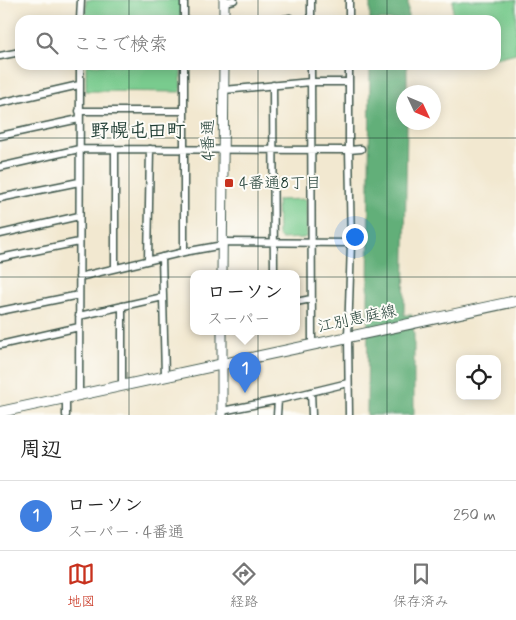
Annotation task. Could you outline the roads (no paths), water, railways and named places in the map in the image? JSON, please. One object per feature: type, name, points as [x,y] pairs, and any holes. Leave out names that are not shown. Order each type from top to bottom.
[{"type":"main road","name":"江別恵庭線","points":[[0,412],[516,301]]},
{"type":"street","points":[[80,15],[81,0]]},
{"type":"street","points":[[184,0],[184,15]]},
{"type":"street","points":[[224,15],[224,1],[234,0]]},
{"type":"street","points":[[311,0],[311,15]]},
{"type":"street","points":[[349,0],[349,15]]},
{"type":"street","points":[[0,56],[15,53]]},
{"type":"street","points":[[79,394],[80,70]]},
{"type":"street","points":[[184,70],[184,252]]},
{"type":"street","name":"4番通","points":[[222,270],[224,70]]},
{"type":"street","points":[[311,70],[312,344]]},
{"type":"street","points":[[349,70],[348,150],[352,243],[348,337],[349,415]]},
{"type":"street","points":[[224,90],[311,82],[349,82]]},
{"type":"street","points":[[0,103],[79,85]]},
{"type":"street","points":[[273,85],[274,270]]},
{"type":"street","points":[[79,111],[184,111]]},
{"type":"street","points":[[0,136],[79,119]]},
{"type":"street","points":[[0,167],[79,149],[361,149]]},
{"type":"street","points":[[115,149],[116,268]]},
{"type":"street","points":[[148,260],[150,149]]},
{"type":"street","points":[[0,198],[79,182]]},
{"type":"street","points":[[0,234],[79,216]]},
{"type":"street","points":[[0,258],[79,242]]},
{"type":"street","points":[[79,277],[223,243],[352,243]]},
{"type":"street","points":[[162,258],[165,376]]},
{"type":"street","points":[[0,311],[79,295]]},
{"type":"street","points":[[79,316],[163,297]]},
{"type":"street","points":[[300,301],[311,299]]},
{"type":"street","points":[[122,306],[122,385]]},
{"type":"street","points":[[0,345],[79,327]]},
{"type":"street","points":[[222,335],[222,413],[348,383]]},
{"type":"street","points":[[311,392],[312,415]]},
{"type":"street","points":[[66,397],[66,415]]},
{"type":"street","points":[[277,415],[278,400]]},
{"type":"place","name":"4番通8丁目","points":[[229,183]]},
{"type":"place","name":"ローソン","points":[[245,393]]},
{"type":"district","name":"野幌屯田町","points":[[138,131]]}]
